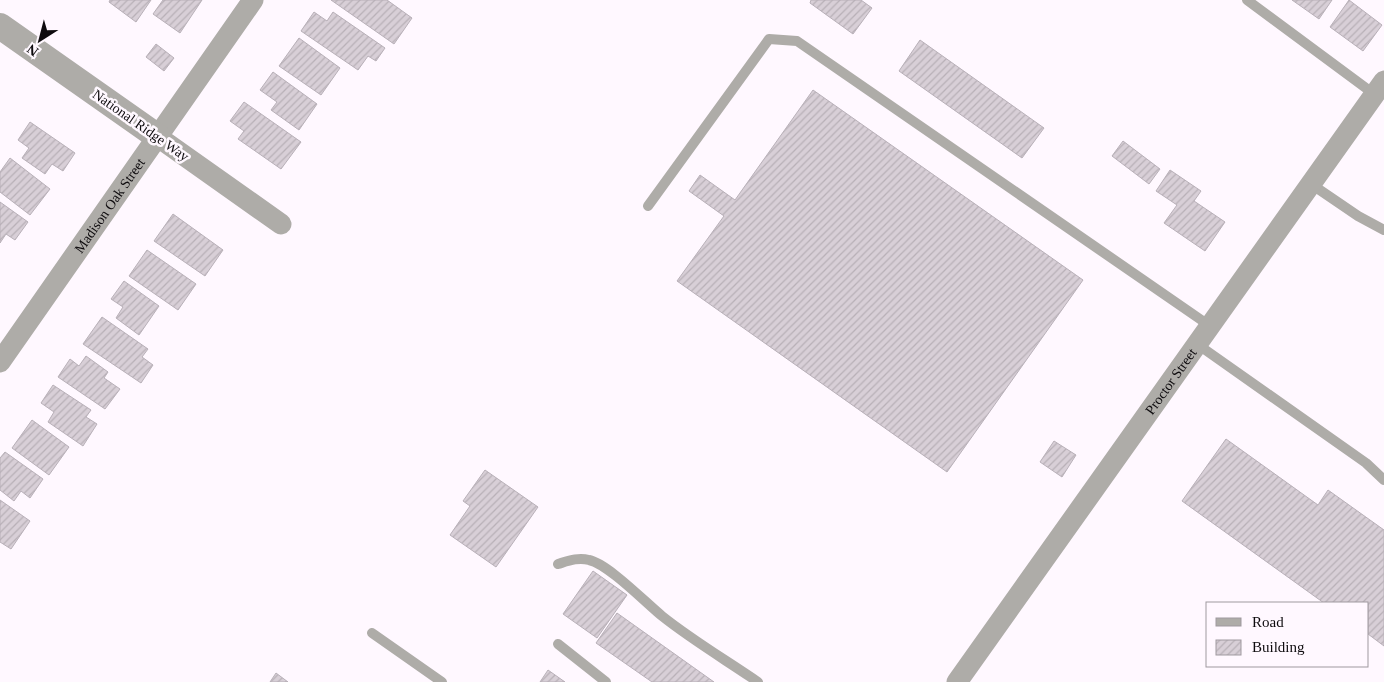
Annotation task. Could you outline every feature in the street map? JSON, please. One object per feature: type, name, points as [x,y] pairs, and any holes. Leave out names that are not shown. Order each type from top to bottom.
[{"type":"street","name":"Madison Oak Street","points":[[0,362],[253,0]]},
{"type":"street","name":"National Ridge Way","points":[[0,26],[281,224]]},
{"type":"street","name":"Proctor Street","points":[[957,682],[1379,88]]},
{"type":"lane","points":[[1247,0],[1379,88]]},
{"type":"lane","points":[[648,206],[769,39],[797,41],[1210,326]]},
{"type":"lane","points":[[1311,184],[1358,216],[1384,230]]},
{"type":"lane","points":[[1197,344],[1366,463],[1384,480]]},
{"type":"lane","points":[[558,564],[578,559],[590,560],[602,567],[663,617],[758,682]]},
{"type":"lane","points":[[372,633],[442,682]]},
{"type":"lane","points":[[558,644],[606,682]]},
{"type":"building","points":[[110,0],[151,0],[136,22],[109,2]]},
{"type":"building","points":[[163,0],[202,0],[180,33],[153,14]]},
{"type":"building","points":[[331,0],[387,0],[412,18],[394,44]]},
{"type":"building","points":[[811,0],[861,0],[872,8],[853,34],[810,3]]},
{"type":"building","points":[[1292,0],[1332,0],[1319,19]]},
{"type":"building","points":[[1349,0],[1382,25],[1363,51],[1330,27]]},
{"type":"building","points":[[314,12],[327,21],[333,12],[385,48],[376,61],[368,56],[358,70],[301,31]]},
{"type":"building","points":[[299,38],[340,68],[321,95],[279,66]]},
{"type":"building","points":[[920,40],[1044,128],[1022,158],[899,71]]},
{"type":"building","points":[[156,44],[174,58],[164,71],[146,57]]},
{"type":"building","points":[[273,72],[317,104],[299,130],[271,110],[277,102],[260,90]]},
{"type":"building","points":[[813,90],[1083,280],[947,472],[677,281],[724,216],[689,191],[700,175],[735,200]]},
{"type":"building","points":[[244,102],[301,142],[281,169],[238,139],[244,131],[230,121]]},
{"type":"building","points":[[30,122],[75,153],[63,171],[52,164],[45,174],[22,158],[29,148],[18,140]]},
{"type":"building","points":[[1123,141],[1160,169],[1149,184],[1112,156]]},
{"type":"building","points":[[10,158],[50,189],[30,215],[0,192],[0,172]]},
{"type":"building","points":[[1170,170],[1201,191],[1194,201],[1225,222],[1205,251],[1164,223],[1177,205],[1156,191]]},
{"type":"building","points":[[0,202],[28,222],[15,240],[6,234],[0,243]]},
{"type":"building","points":[[173,214],[223,250],[205,276],[154,241]]},
{"type":"building","points":[[147,250],[196,284],[178,310],[129,276]]},
{"type":"building","points":[[124,281],[159,306],[139,335],[116,318],[123,307],[111,299]]},
{"type":"building","points":[[102,317],[148,349],[142,357],[153,365],[141,383],[83,344]]},
{"type":"building","points":[[86,356],[108,372],[104,378],[120,389],[105,409],[58,377],[70,359],[79,366]]},
{"type":"building","points":[[53,385],[91,410],[86,417],[97,424],[83,446],[48,422],[54,412],[41,403]]},
{"type":"building","points":[[32,420],[69,447],[49,475],[12,448]]},
{"type":"building","points":[[1226,439],[1318,505],[1328,490],[1384,530],[1384,646],[1369,635],[1369,602],[1323,602],[1182,501]]},
{"type":"building","points":[[1054,441],[1076,455],[1062,477],[1040,462]]},
{"type":"building","points":[[5,452],[43,479],[30,498],[21,491],[14,501],[0,490],[0,458]]},
{"type":"building","points":[[485,470],[538,507],[496,567],[450,535],[470,506],[463,501]]},
{"type":"building","points":[[0,500],[30,521],[11,549],[0,542]]},
{"type":"building","points":[[593,571],[627,595],[597,638],[563,614]]},
{"type":"building","points":[[617,613],[714,682],[652,682],[596,643]]},
{"type":"building","points":[[548,670],[565,682],[540,682]]},
{"type":"building","points":[[276,673],[288,682],[270,682]]}]
